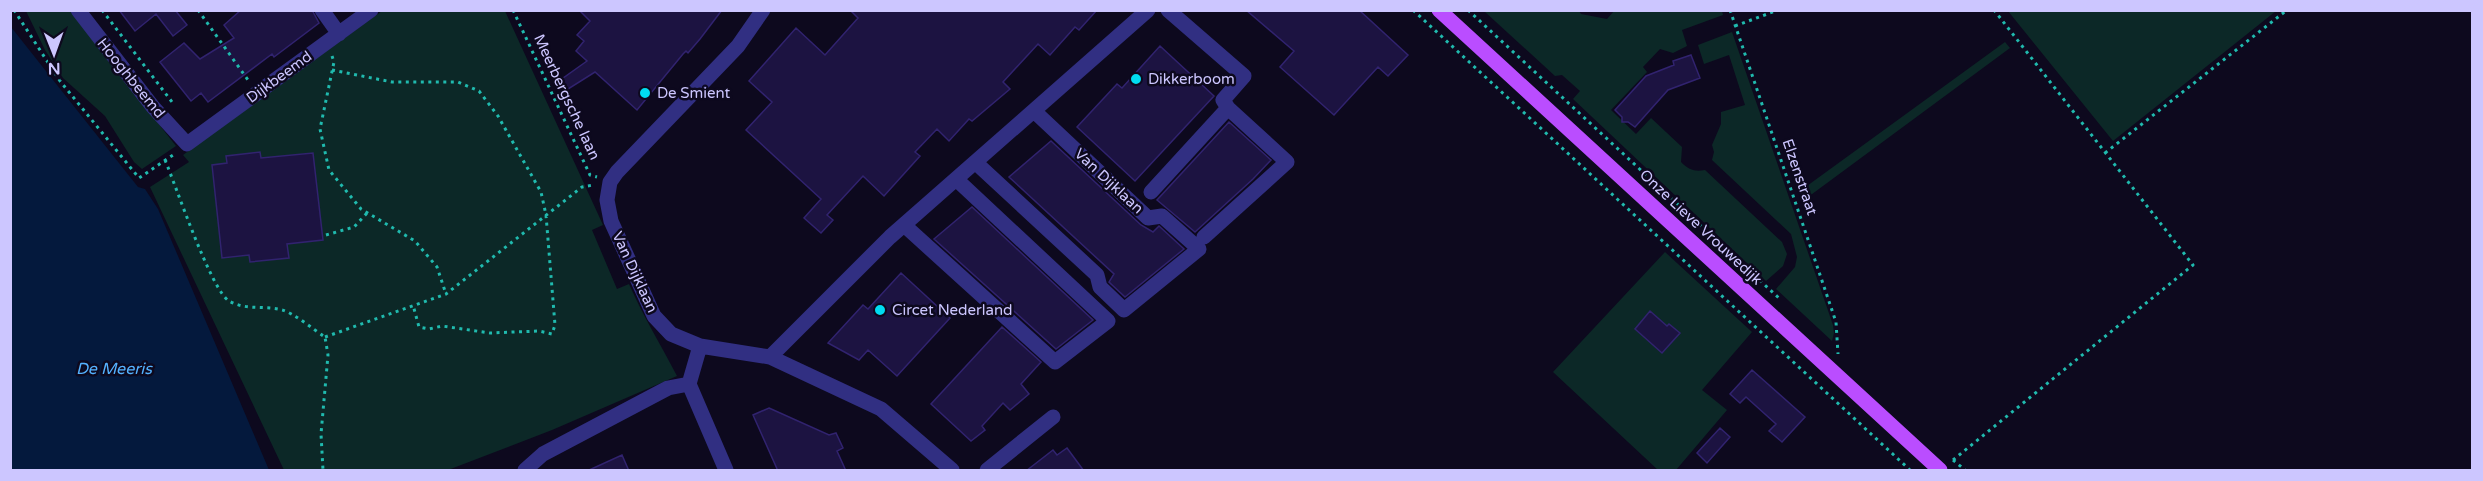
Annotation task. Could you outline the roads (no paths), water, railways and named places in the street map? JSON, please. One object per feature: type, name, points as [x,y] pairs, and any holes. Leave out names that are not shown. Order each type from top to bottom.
[{"type":"main road","name":"Onze Lieve Vrouwedijk","points":[[1439,10],[1943,468]]},
{"type":"street","name":"Hooghbeemd","points":[[78,10],[153,107],[187,144]]},
{"type":"street","points":[[322,10],[334,38]]},
{"type":"street","name":"Dijkbeemd","points":[[187,144],[371,10]]},
{"type":"street","name":"Van Dijklaan","points":[[763,10],[738,46],[610,182],[607,200],[611,221],[654,316],[671,334],[699,346],[770,357],[881,409],[952,471]]},
{"type":"street","points":[[770,357],[903,225],[1148,10]]},
{"type":"street","name":"Van Dijklaan","points":[[1152,192],[1228,108],[1222,100],[1244,76],[1168,10]]},
{"type":"street","points":[[1204,237],[1287,162],[1228,108]]},
{"type":"street","name":"Van Dijklaan","points":[[975,162],[1097,275],[1100,287],[1124,310],[1199,249],[1162,216],[1149,218],[1034,111]]},
{"type":"street","points":[[903,225],[1055,362],[1108,321],[956,179]]},
{"type":"street","points":[[699,346],[689,384],[726,471]]},
{"type":"street","points":[[525,471],[543,454],[668,388],[689,384]]},
{"type":"street","points":[[987,471],[1053,417]]},
{"type":"water","name":"De Meeris","points":[[11,27],[138,187],[145,189],[158,209],[269,470],[11,470]]},
{"type":"place","name":"Dikkerboom","points":[[1136,79]]},
{"type":"place","name":"De Smient","points":[[645,93]]},
{"type":"place","name":"Circet Nederland","points":[[880,310]]}]
